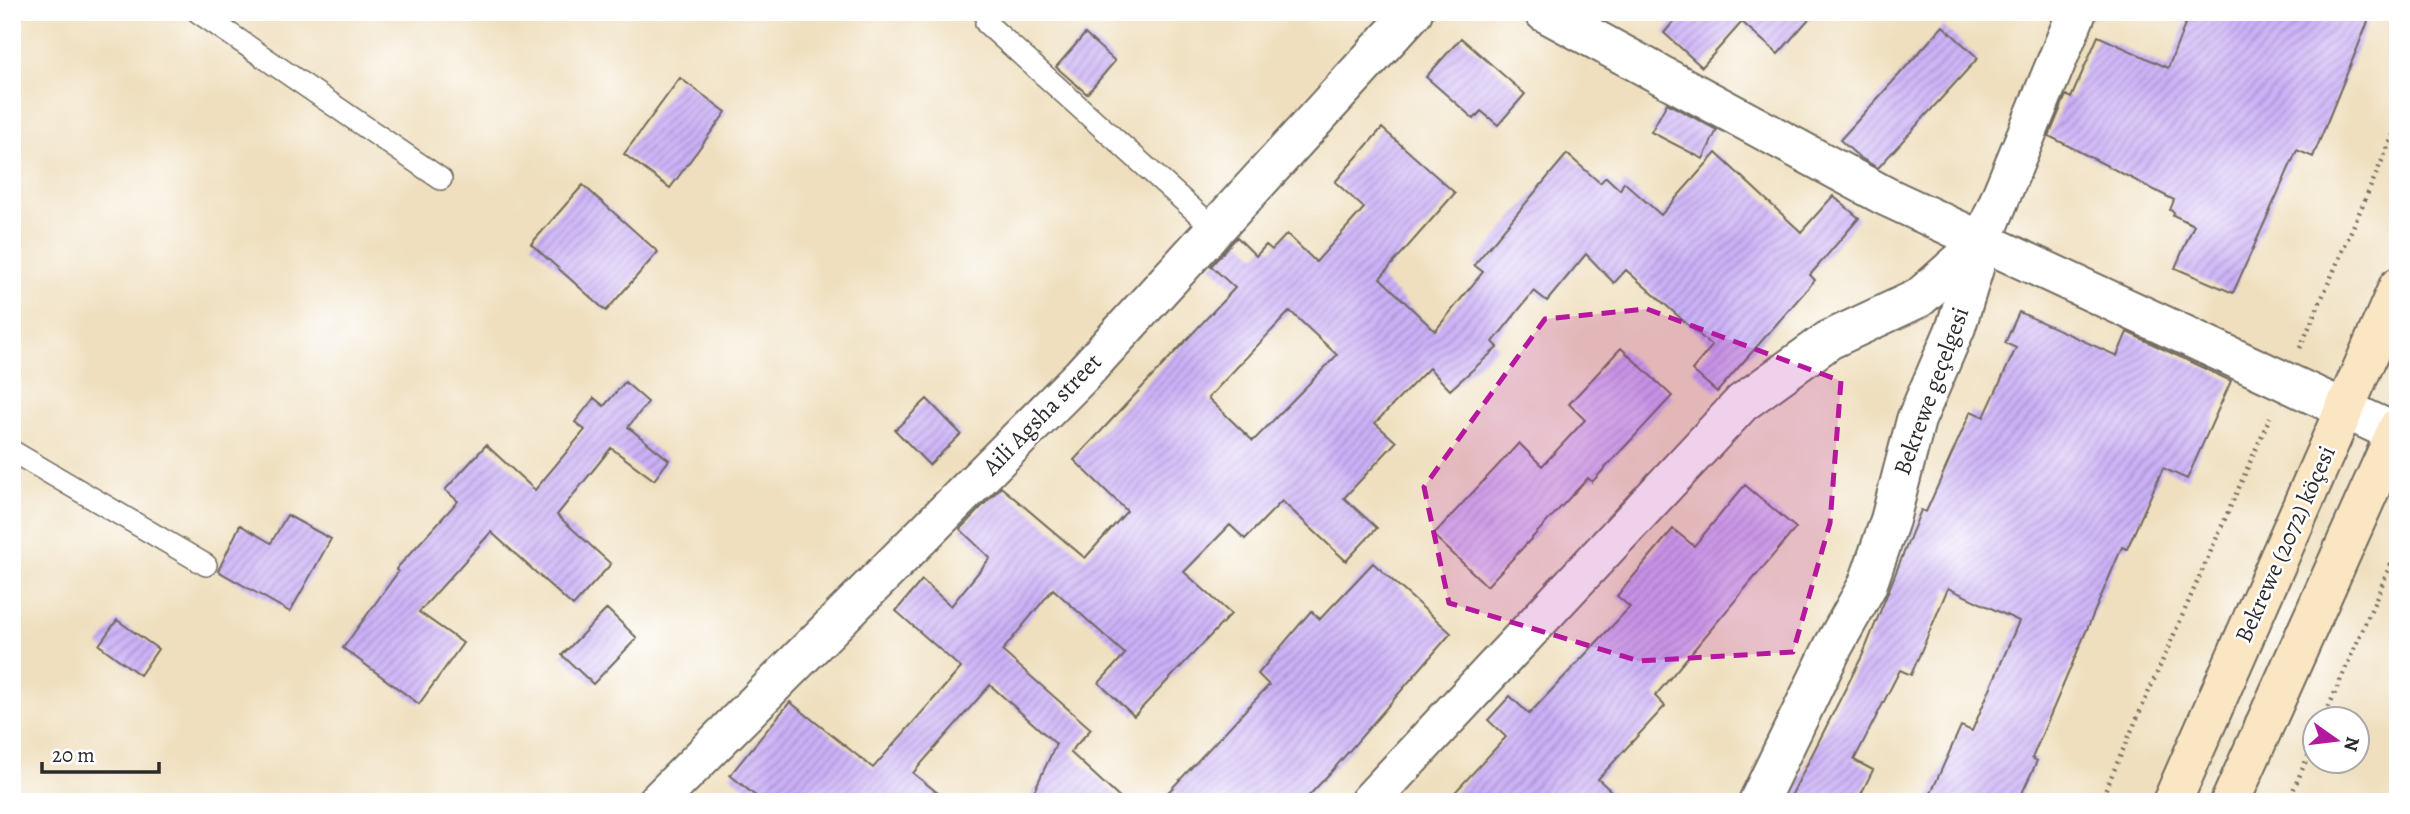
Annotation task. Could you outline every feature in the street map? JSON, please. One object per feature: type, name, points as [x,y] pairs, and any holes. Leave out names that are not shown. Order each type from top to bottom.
[{"type":"main road","name":"Bekrewe (2072) köçesi","points":[[2172,802],[2398,287]]},
{"type":"main road","points":[[2230,802],[2397,431]]},
{"type":"street","name":"Aili Agsha street","points":[[657,802],[1081,376],[1413,12]]},
{"type":"street","points":[[1544,12],[1885,196],[2397,431]]},
{"type":"street","name":"Bekrewe geçelgesi","points":[[1758,802],[1833,647],[1867,586],[1890,520],[1916,420],[1956,327],[1982,242],[2077,12]]},
{"type":"street","points":[[1369,802],[1742,403],[1829,341],[1919,298],[1982,242]]},
{"type":"lane","points":[[198,12],[441,179]]},
{"type":"lane","points":[[986,23],[1215,229]]},
{"type":"lane","points":[[12,451],[206,565]]},
{"type":"path","points":[[2100,802],[2398,124]]},
{"type":"path","points":[[2329,706],[2398,548]]},
{"type":"path","points":[[2288,802],[2302,769]]},
{"type":"highlighted area","points":[[1647,309],[1841,381],[1830,523],[1793,652],[1639,661],[1449,603],[1424,487],[1545,319]]},
{"type":"building","points":[[1682,12],[1815,12],[1778,54],[1742,22],[1702,67],[1664,33]]},
{"type":"building","points":[[2190,12],[2372,12],[2313,157],[2297,150],[2233,293],[2175,268],[2194,225],[2173,215],[2174,212],[2170,210],[2174,200],[2049,136],[2066,95],[2071,98],[2098,36],[2168,68]]},
{"type":"building","points":[[1943,26],[1978,58],[1878,168],[1859,157],[1840,140]]},
{"type":"building","points":[[1085,34],[1115,61],[1087,94],[1056,67]]},
{"type":"building","points":[[1461,38],[1525,94],[1498,125],[1481,111],[1474,119],[1426,77]]},
{"type":"building","points":[[680,78],[726,112],[670,188],[624,154]]},
{"type":"building","points":[[1667,103],[1717,130],[1703,159],[1651,132]]},
{"type":"building","points":[[1382,128],[1455,193],[1380,278],[1435,331],[1483,272],[1474,265],[1567,154],[1600,183],[1606,177],[1620,190],[1624,182],[1661,215],[1716,153],[1801,232],[1833,196],[1859,218],[1810,275],[1815,280],[1717,392],[1692,370],[1712,346],[1626,270],[1614,283],[1586,254],[1547,301],[1534,291],[1493,342],[1498,347],[1450,390],[1429,368],[1375,423],[1396,442],[1344,498],[1377,528],[1346,561],[1282,501],[1245,539],[1230,525],[1184,572],[1231,614],[1134,716],[1099,683],[1125,654],[1053,589],[1002,651],[1091,729],[1070,752],[1124,802],[1029,802],[1056,744],[990,685],[913,773],[949,802],[763,802],[730,775],[790,702],[873,768],[961,668],[896,611],[922,580],[951,606],[990,558],[960,529],[1001,487],[1085,558],[1127,511],[1074,460],[1235,288],[1211,266],[1237,237],[1256,256],[1266,245],[1272,250],[1287,234],[1316,262],[1364,208],[1335,182]],"holes":[[[1290,311],[1337,355],[1253,441],[1208,398]]]},
{"type":"building","points":[[583,185],[658,252],[606,311],[531,244]]},
{"type":"building","points":[[2019,312],[2117,356],[2127,332],[2231,381],[2187,479],[2163,468],[2127,549],[2122,547],[2032,758],[2037,761],[2018,802],[1927,802],[1961,726],[1972,731],[2019,621],[1948,588],[1911,675],[1900,670],[1854,760],[1873,770],[1857,802],[1788,802],[1863,654],[1921,510],[1926,512],[1971,411],[1984,417],[2016,348],[2005,343]]},
{"type":"building","points":[[1621,348],[1672,396],[1592,482],[1588,478],[1487,586],[1433,535],[1519,443],[1542,466],[1585,420],[1569,404]]},
{"type":"building","points":[[625,382],[648,402],[628,427],[669,460],[654,480],[611,448],[557,515],[611,564],[573,606],[491,532],[419,612],[463,643],[419,704],[343,648],[398,572],[396,569],[458,501],[445,490],[486,445],[535,490],[585,430],[575,422],[594,398],[604,406]]},
{"type":"building","points":[[927,399],[961,434],[929,465],[895,430]]},
{"type":"building","points":[[1745,485],[1796,528],[1655,696],[1665,706],[1598,779],[1623,802],[1446,802],[1506,737],[1488,720],[1510,696],[1529,714],[1630,607],[1617,596],[1673,529],[1694,546]]},
{"type":"building","points":[[287,515],[331,539],[290,612],[218,571],[240,525],[271,543]]},
{"type":"building","points":[[1373,563],[1451,633],[1331,772],[1303,802],[1159,802],[1269,685],[1258,674],[1311,611],[1320,619]]},
{"type":"building","points":[[607,609],[637,638],[593,684],[562,655]]},
{"type":"building","points":[[117,620],[158,649],[140,675],[99,645]]}]
